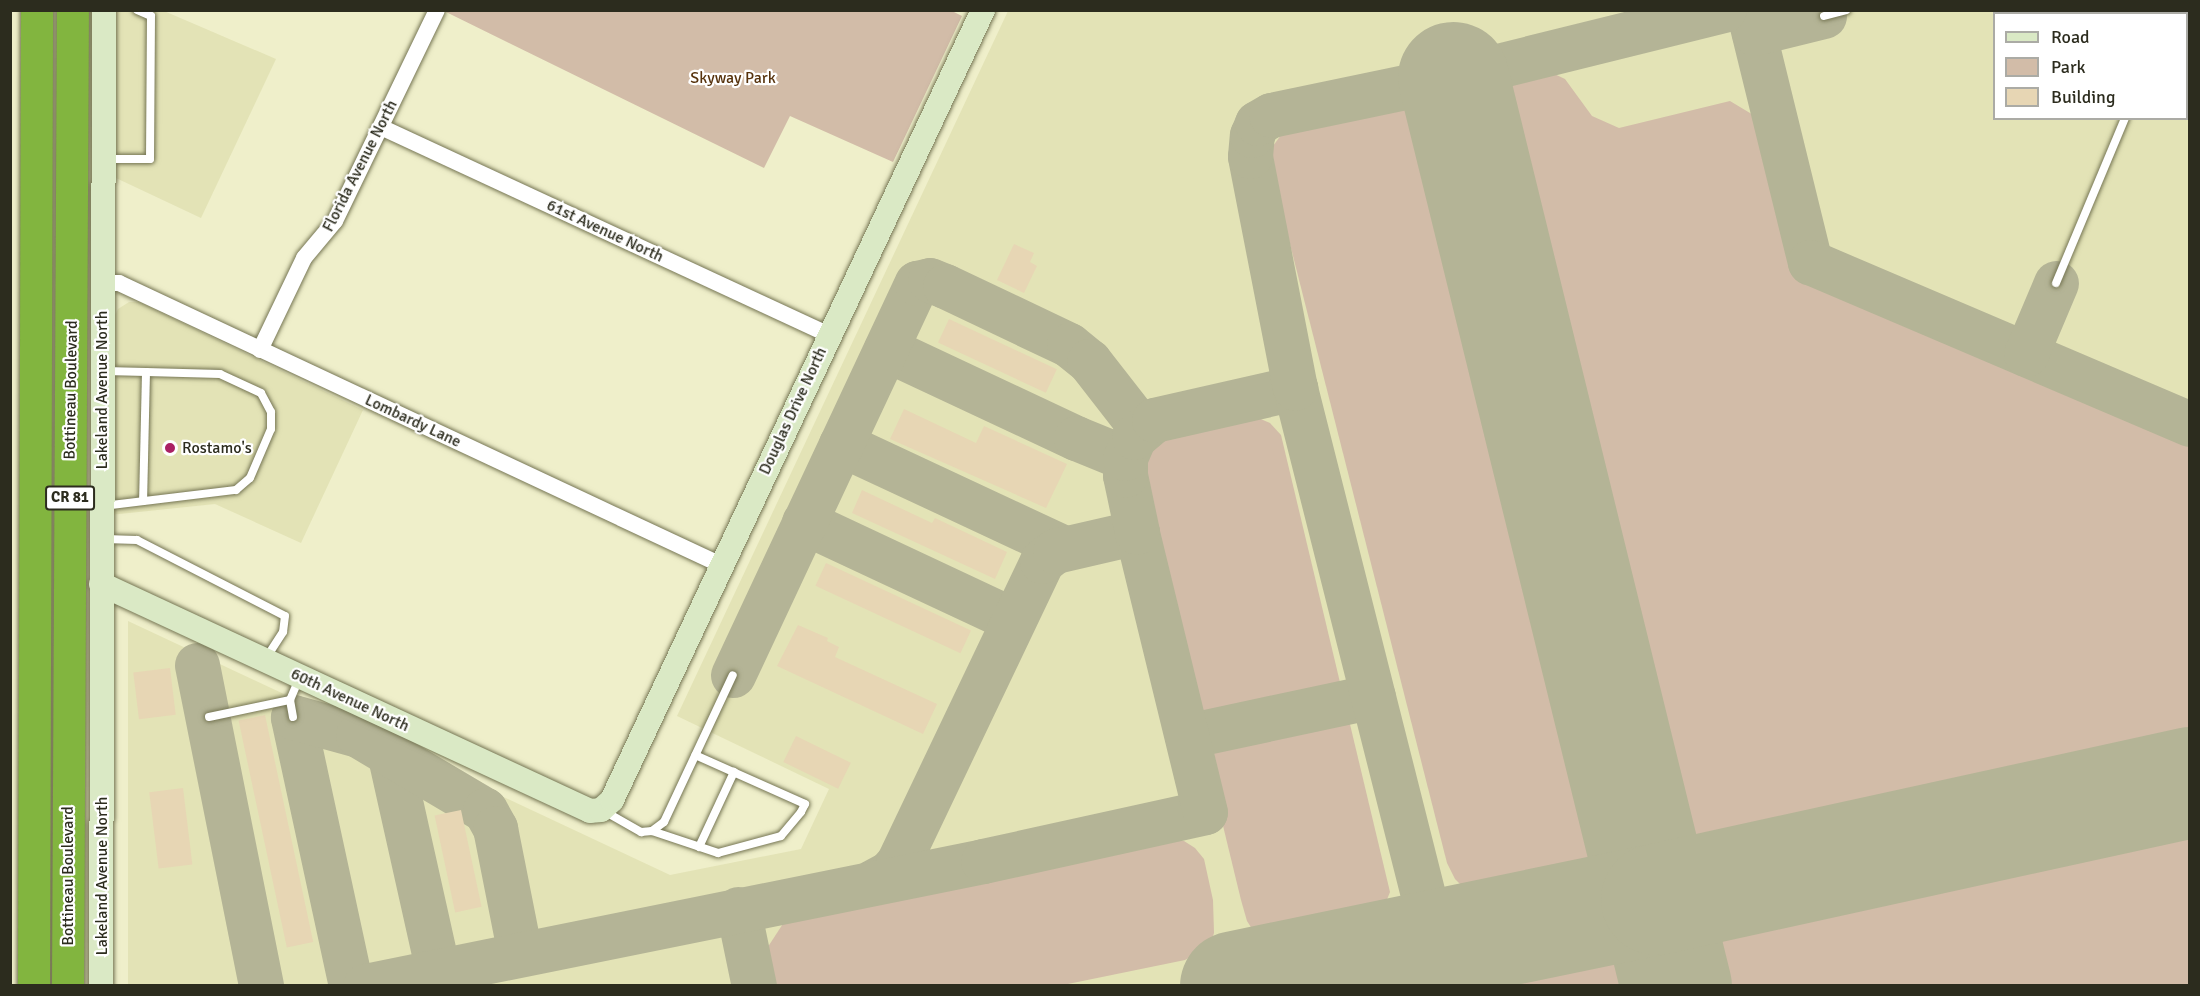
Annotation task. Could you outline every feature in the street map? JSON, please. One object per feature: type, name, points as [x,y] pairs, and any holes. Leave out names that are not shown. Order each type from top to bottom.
[{"type":"highway","name":"Bottineau Boulevard","points":[[34,986],[38,10]]},
{"type":"highway","name":"Bottineau Boulevard","points":[[68,986],[73,10]]},
{"type":"street","name":"Lakeland Avenue North","points":[[101,986],[104,10]]},
{"type":"street","name":"Florida Avenue North","points":[[260,350],[304,258],[335,221],[437,10]]},
{"type":"street","name":"Douglas Drive North","points":[[601,810],[612,800],[983,10]]},
{"type":"street","name":"61st Avenue North","points":[[381,128],[829,335]]},
{"type":"street","name":"Lombardy Lane","points":[[103,283],[119,283],[721,565]]},
{"type":"street","name":"60th Avenue North","points":[[101,584],[590,811],[601,810]]},
{"type":"lane","points":[[103,159],[150,159],[151,16],[137,10]]},
{"type":"lane","points":[[1824,16],[1846,10]]},
{"type":"lane","points":[[2056,283],[2124,120]]},
{"type":"lane","points":[[102,371],[220,374],[261,393],[271,412],[271,429],[250,478],[236,490],[102,506]]},
{"type":"lane","points":[[143,501],[146,372]]},
{"type":"lane","points":[[102,539],[137,540],[285,616],[283,632],[265,661]]},
{"type":"lane","points":[[652,831],[664,822],[733,675]]},
{"type":"lane","points":[[293,717],[290,700],[300,677]]},
{"type":"lane","points":[[209,717],[290,700]]},
{"type":"lane","points":[[601,810],[641,832],[652,831],[718,853],[781,836],[801,812],[804,804],[695,755]]},
{"type":"lane","points":[[699,847],[734,772]]},
{"type":"shaded area","points":[[114,11],[164,11],[276,59],[201,218],[116,178]]},
{"type":"shaded area","points":[[1008,11],[2189,11],[2189,985],[128,986],[128,621],[670,875],[801,849],[829,789],[677,716]]},
{"type":"shaded area","points":[[129,302],[139,302],[363,410],[301,543],[215,504],[110,515],[113,319],[118,309]]},
{"type":"green space","name":"Skyway Park","points":[[950,10],[962,16],[893,162],[790,116],[764,168],[447,11]]},
{"type":"green space","points":[[1546,70],[1565,79],[1592,116],[1619,128],[1730,101],[1755,116],[1789,253],[1824,282],[2189,443],[2189,749],[1736,843],[1715,846],[1681,832],[1665,800],[1492,107],[1503,80]]},
{"type":"green space","points":[[1400,105],[1419,112],[1428,119],[1433,135],[1609,846],[1594,871],[1504,891],[1474,893],[1455,879],[1447,863],[1277,193],[1271,160],[1273,146],[1281,135],[1297,124]]},
{"type":"green space","points":[[1237,417],[1256,417],[1270,423],[1281,435],[1390,892],[1382,912],[1350,926],[1279,940],[1267,940],[1254,932],[1247,921],[1137,471],[1140,456],[1157,436]]},
{"type":"green space","points":[[2189,809],[2189,985],[1707,985],[1699,953],[1701,932],[1711,917],[1739,902]]},
{"type":"green space","points":[[1170,839],[1184,841],[1195,848],[1204,859],[1213,900],[1214,933],[1210,946],[1185,960],[1063,985],[767,985],[760,959],[788,916]]},
{"type":"green space","points":[[1599,932],[1613,932],[1627,938],[1636,952],[1646,985],[1475,985],[1483,965],[1499,953]]},
{"type":"green space","points":[[1380,978],[1401,985],[1340,985],[1353,982]]},
{"type":"building","points":[[1014,244],[1034,253],[1030,262],[1037,266],[1024,293],[997,280]]},
{"type":"building","points":[[949,319],[1057,369],[1046,393],[938,343]]},
{"type":"building","points":[[904,409],[976,443],[984,426],[1067,464],[1046,508],[890,439]]},
{"type":"building","points":[[862,490],[932,523],[935,518],[1007,552],[995,579],[852,513]]},
{"type":"building","points":[[826,563],[971,631],[960,653],[815,586]]},
{"type":"building","points":[[798,625],[828,638],[827,641],[839,647],[835,657],[937,704],[923,734],[777,666]]},
{"type":"building","points":[[170,668],[176,715],[139,719],[133,673]]},
{"type":"building","points":[[265,715],[313,942],[287,948],[239,721]]},
{"type":"building","points":[[796,736],[851,763],[838,789],[783,762]]},
{"type":"building","points":[[183,788],[192,864],[159,869],[149,792]]},
{"type":"building","points":[[461,810],[482,907],[455,912],[435,816]]},
{"type":"taxiway","points":[[1446,986],[1295,388],[1250,156],[1252,135],[1257,123],[1271,115],[1453,77],[1724,10]]},
{"type":"taxiway","points":[[1748,10],[1810,262],[2190,424]]},
{"type":"taxiway","points":[[1754,33],[1824,16]]},
{"type":"taxiway","points":[[733,675],[917,283],[930,280],[945,286],[1069,345],[1089,361],[1142,429]]},
{"type":"taxiway","points":[[2026,354],[2056,283]]},
{"type":"taxiway","points":[[886,349],[1076,438],[1125,458]]},
{"type":"taxiway","points":[[365,986],[983,861],[1205,812],[1137,532],[1125,475],[1125,458],[1134,437],[1154,420],[1295,388]]},
{"type":"taxiway","points":[[841,444],[1064,548]]},
{"type":"taxiway","points":[[804,522],[1013,620]]},
{"type":"taxiway","points":[[872,882],[889,873],[898,863],[1042,561],[1055,551],[1137,532]]},
{"type":"taxiway","points":[[197,665],[261,986]]},
{"type":"taxiway","points":[[1187,736],[1373,696]]},
{"type":"taxiway","points":[[351,986],[293,717],[358,735],[485,810],[495,828],[520,954]]},
{"type":"taxiway","points":[[389,752],[438,971]]},
{"type":"taxiway","points":[[738,909],[754,986]]},
{"type":"runway","points":[[1453,77],[1676,986]]},
{"type":"runway","points":[[1235,986],[1656,899],[2190,782]]},
{"type":"place","name":"Rostamo's","points":[[170,448]]}]
